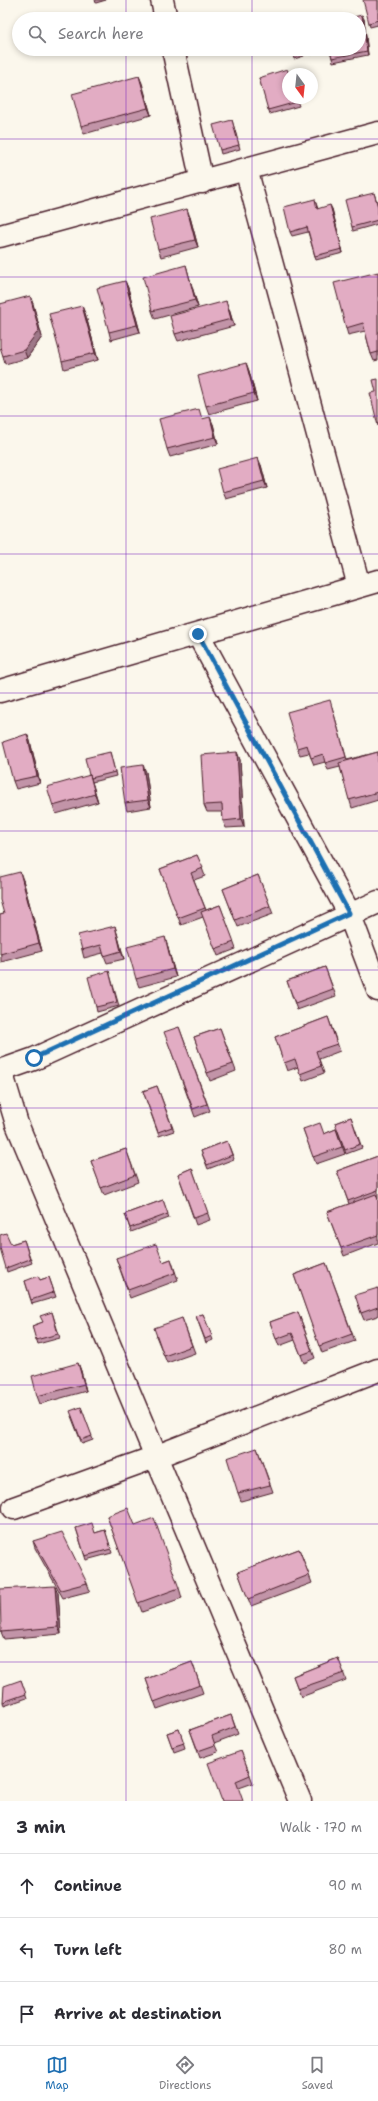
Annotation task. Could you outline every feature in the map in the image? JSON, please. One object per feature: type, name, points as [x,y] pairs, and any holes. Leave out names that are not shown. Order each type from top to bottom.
[{"type":"street","points":[[162,0],[165,12]]},
{"type":"street","points":[[175,56],[202,182]]},
{"type":"street","points":[[0,236],[378,133]]},
{"type":"street","points":[[0,691],[369,584],[246,169]]},
{"type":"street","points":[[198,634],[349,913],[378,990]]},
{"type":"street","points":[[300,1801],[17,1124],[1,1071],[34,1058],[349,913],[378,902]]},
{"type":"street","points":[[14,1508],[155,1457],[378,1370]]},
{"type":"building","points":[[363,0],[378,0],[378,20],[369,23]]},
{"type":"building","points":[[332,56],[342,56],[332,58]]},
{"type":"building","points":[[282,71],[282,104],[290,104],[268,110],[259,78]]},
{"type":"building","points":[[139,76],[148,108],[81,126],[72,94]]},
{"type":"building","points":[[232,120],[239,145],[220,150],[213,125]]},
{"type":"building","points":[[374,193],[378,207],[378,220],[352,227],[345,200]]},
{"type":"building","points":[[315,199],[317,209],[330,205],[342,249],[315,256],[307,227],[290,232],[284,207]]},
{"type":"building","points":[[187,209],[195,240],[158,249],[150,219]]},
{"type":"building","points":[[186,265],[195,300],[152,311],[143,277]]},
{"type":"building","points":[[378,272],[378,352],[371,354],[363,323],[346,328],[334,283]]},
{"type":"building","points":[[125,281],[137,325],[109,332],[97,288]]},
{"type":"building","points":[[30,296],[39,330],[24,350],[3,356],[0,347],[0,304]]},
{"type":"building","points":[[226,301],[231,319],[175,334],[170,316]]},
{"type":"building","points":[[82,306],[95,353],[62,361],[49,314]]},
{"type":"building","points":[[246,363],[254,393],[206,406],[198,376]]},
{"type":"building","points":[[378,379],[378,426],[370,393],[376,392],[373,380]]},
{"type":"building","points":[[199,409],[202,419],[210,417],[215,437],[167,449],[159,419]]},
{"type":"building","points":[[258,458],[264,481],[223,492],[217,469]]},
{"type":"building","points":[[330,700],[346,757],[325,763],[323,754],[311,758],[307,745],[297,748],[287,712]]},
{"type":"building","points":[[27,734],[37,776],[13,781],[3,742]]},
{"type":"building","points":[[110,752],[115,772],[91,778],[85,758]]},
{"type":"building","points":[[237,752],[241,819],[223,821],[222,804],[204,805],[201,755]]},
{"type":"building","points":[[378,752],[378,792],[349,800],[339,763]]},
{"type":"building","points":[[143,765],[148,800],[125,803],[120,768]]},
{"type":"building","points":[[90,775],[95,794],[53,806],[47,787]]},
{"type":"building","points":[[197,855],[203,868],[191,873],[205,908],[178,918],[160,869]]},
{"type":"building","points":[[20,872],[39,943],[0,954],[0,915],[4,914],[0,900],[0,877]]},
{"type":"building","points":[[258,875],[270,906],[235,920],[223,889]]},
{"type":"building","points":[[220,905],[234,942],[215,949],[201,912]]},
{"type":"building","points":[[115,926],[121,951],[104,956],[101,945],[82,950],[78,935]]},
{"type":"building","points":[[165,937],[173,969],[136,979],[127,947]]},
{"type":"building","points":[[325,967],[333,989],[295,1003],[287,981]]},
{"type":"building","points":[[109,971],[117,1002],[96,1007],[88,977]]},
{"type":"building","points":[[328,1017],[337,1044],[316,1051],[321,1066],[300,1074],[295,1059],[284,1063],[275,1037]]},
{"type":"building","points":[[179,1027],[207,1104],[193,1109],[164,1032]]},
{"type":"building","points":[[220,1028],[233,1064],[207,1073],[194,1037]]},
{"type":"building","points":[[157,1086],[172,1127],[158,1132],[143,1091]]},
{"type":"building","points":[[351,1117],[360,1144],[345,1150],[335,1123]]},
{"type":"building","points":[[320,1123],[324,1134],[336,1129],[342,1147],[313,1157],[303,1129]]},
{"type":"building","points":[[227,1141],[232,1155],[207,1165],[201,1151]]},
{"type":"building","points":[[126,1149],[135,1175],[101,1188],[91,1161]]},
{"type":"building","points":[[378,1156],[378,1190],[348,1201],[337,1171]]},
{"type":"building","points":[[192,1168],[208,1213],[194,1218],[178,1174]]},
{"type":"building","points":[[376,1194],[378,1200],[378,1235],[341,1248],[327,1212]]},
{"type":"building","points":[[163,1200],[168,1214],[130,1228],[125,1214]]},
{"type":"building","points":[[6,1233],[11,1244],[24,1240],[30,1259],[6,1268],[0,1248],[0,1235]]},
{"type":"building","points":[[156,1244],[163,1262],[171,1259],[175,1273],[128,1290],[116,1258]]},
{"type":"building","points":[[326,1263],[352,1334],[319,1346],[294,1275]]},
{"type":"building","points":[[38,1276],[40,1280],[49,1277],[54,1292],[31,1300],[25,1281]]},
{"type":"building","points":[[378,1288],[378,1307],[361,1313],[355,1295]]},
{"type":"building","points":[[52,1312],[58,1334],[36,1340],[32,1326],[43,1322],[40,1316]]},
{"type":"building","points":[[298,1312],[312,1351],[301,1355],[292,1333],[276,1339],[270,1322]]},
{"type":"building","points":[[203,1314],[212,1336],[205,1339],[196,1316]]},
{"type":"building","points":[[182,1318],[192,1346],[164,1356],[154,1328]]},
{"type":"building","points":[[78,1363],[84,1384],[37,1396],[32,1376]]},
{"type":"building","points":[[81,1407],[92,1436],[81,1440],[70,1411]]},
{"type":"building","points":[[257,1448],[270,1485],[238,1493],[227,1458]]},
{"type":"building","points":[[128,1508],[135,1525],[154,1518],[179,1588],[138,1603],[107,1516]]},
{"type":"building","points":[[92,1523],[95,1533],[105,1530],[111,1549],[85,1556],[76,1528]]},
{"type":"building","points":[[62,1532],[87,1583],[61,1590],[33,1541]]},
{"type":"building","points":[[299,1549],[309,1575],[248,1599],[238,1572]]},
{"type":"building","points":[[55,1586],[58,1627],[1,1632],[0,1589]]},
{"type":"building","points":[[338,1658],[344,1673],[298,1689],[293,1676]]},
{"type":"building","points":[[192,1662],[200,1685],[154,1702],[146,1679]]},
{"type":"building","points":[[21,1680],[26,1694],[3,1702],[4,1686]]},
{"type":"building","points":[[231,1715],[235,1727],[212,1736],[215,1745],[198,1751],[190,1730]]},
{"type":"building","points":[[179,1729],[184,1743],[172,1747],[167,1733]]},
{"type":"building","points":[[241,1751],[250,1775],[236,1781],[243,1801],[222,1801],[208,1763]]},
{"type":"route","points":[[34,1058],[349,913],[198,634]]}]
